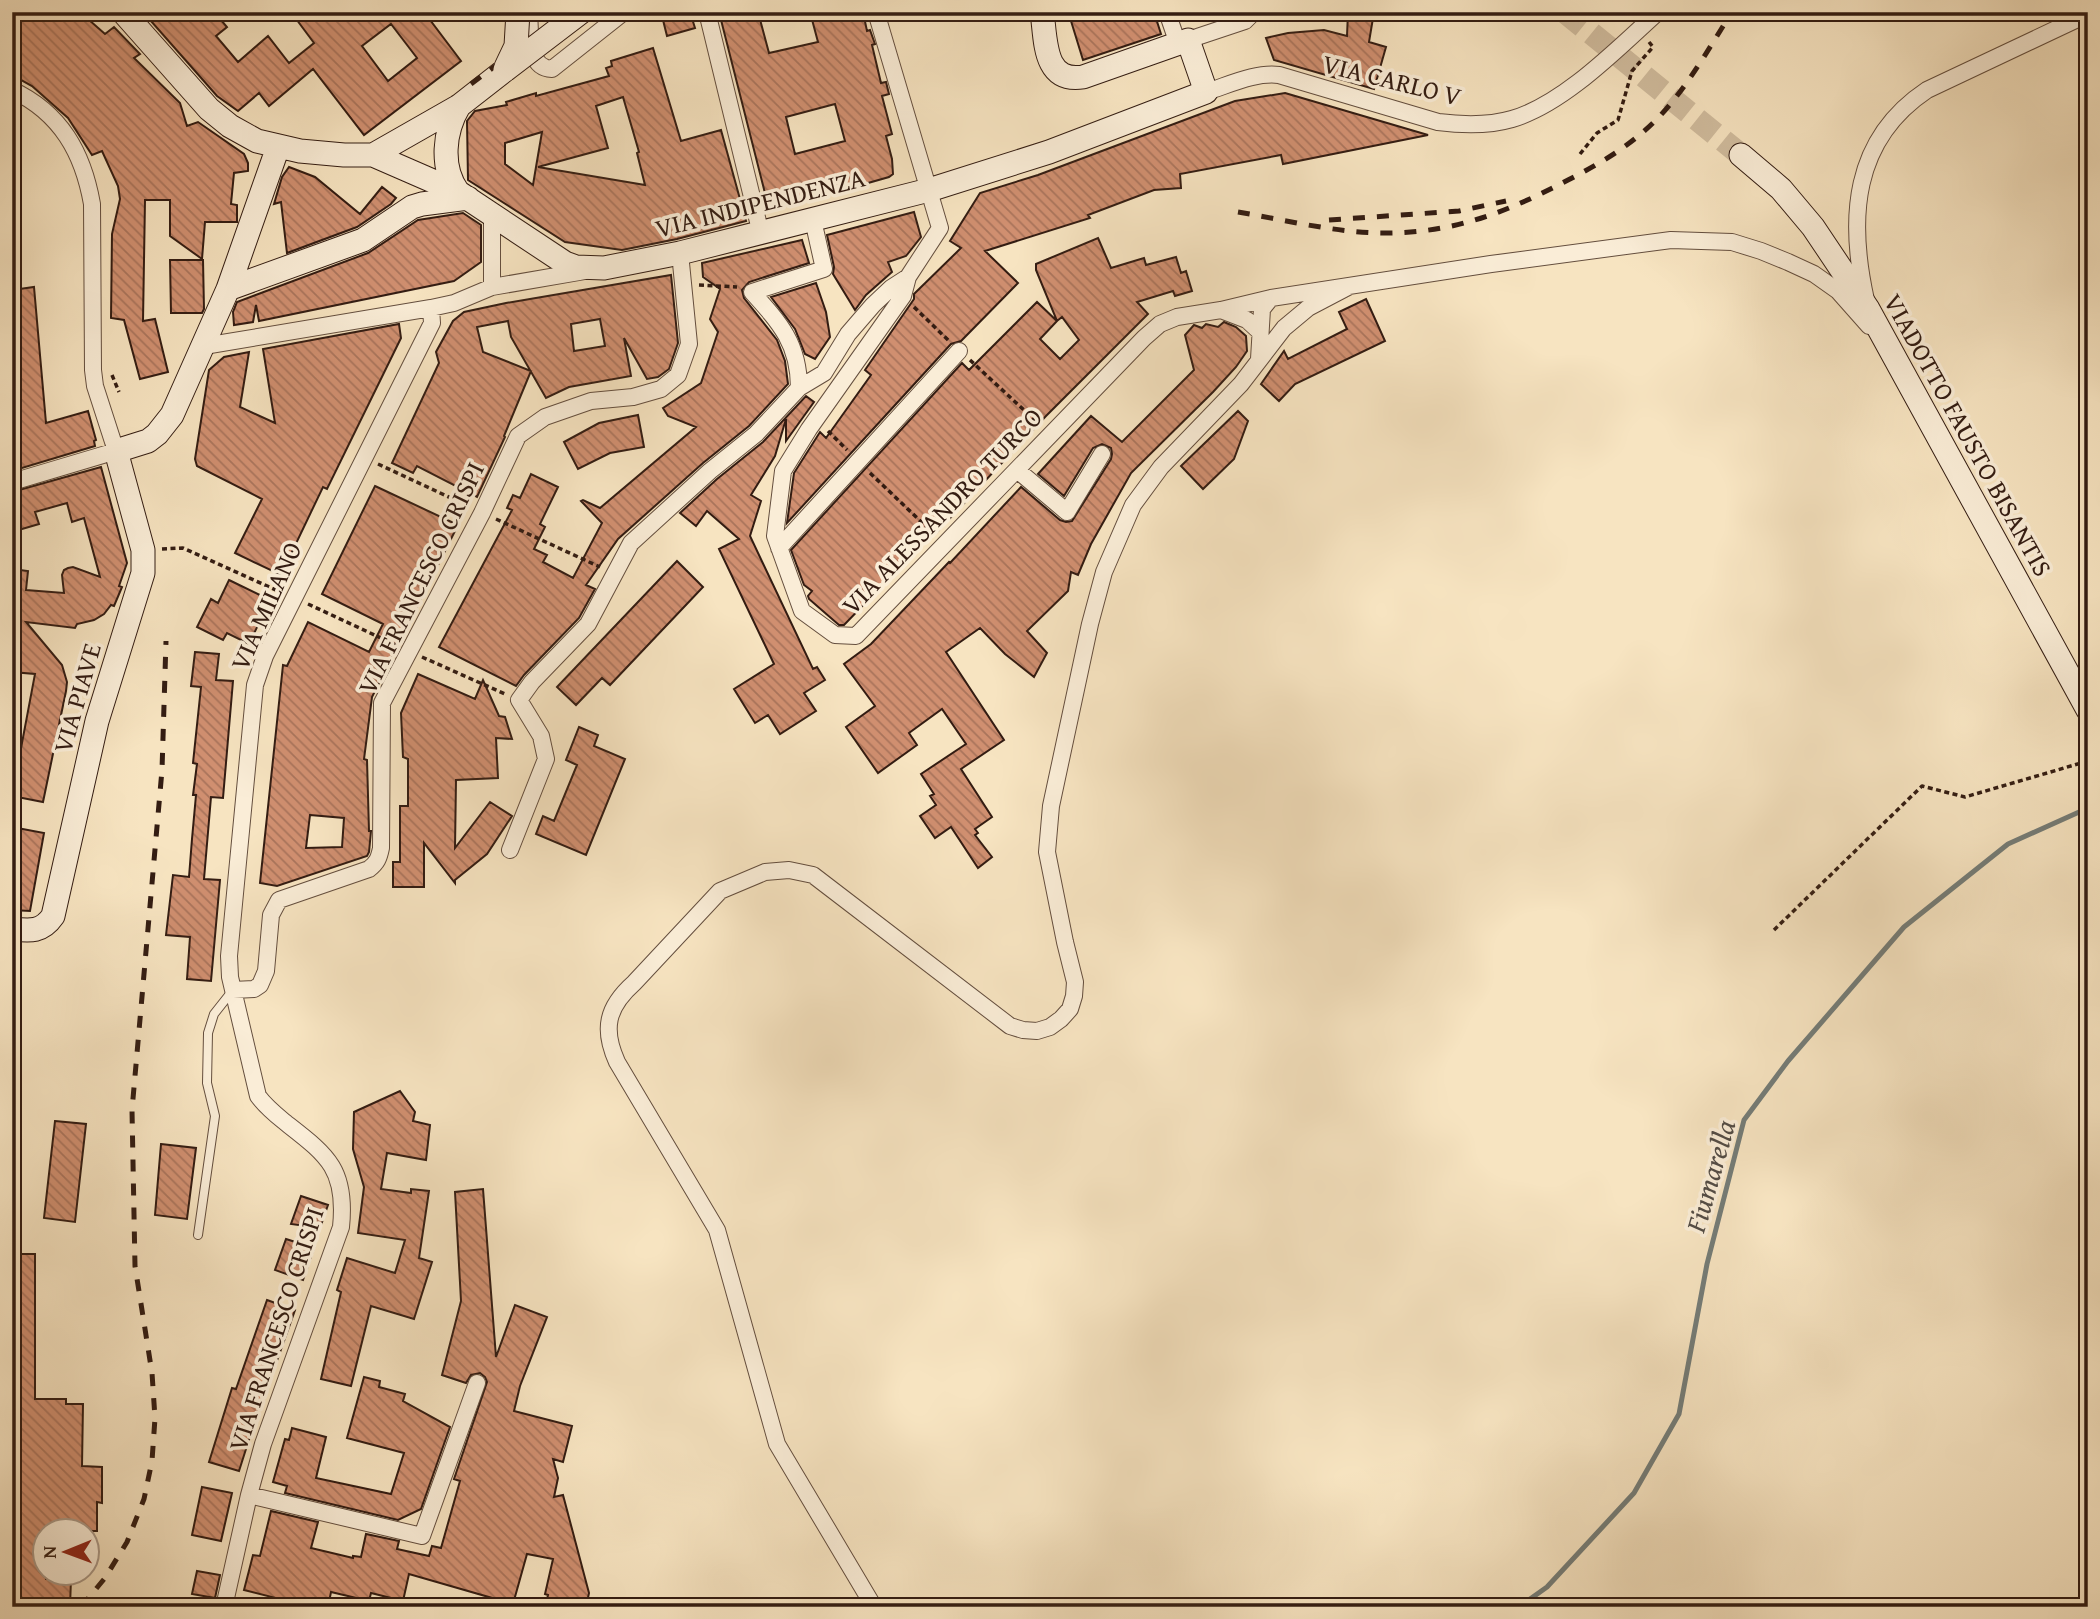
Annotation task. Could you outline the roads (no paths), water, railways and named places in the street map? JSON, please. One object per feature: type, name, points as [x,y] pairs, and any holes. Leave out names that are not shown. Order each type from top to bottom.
[{"type":"street","points":[[123,12],[209,109],[243,134],[278,147],[344,155],[373,155],[459,106],[476,90],[582,12]]},
{"type":"street","points":[[505,70],[516,46],[518,12]]},
{"type":"street","points":[[529,12],[534,58],[538,65],[552,69],[624,12]]},
{"type":"street","points":[[707,12],[761,234]]},
{"type":"street","name":"VIA ALESSANDRO TURCO","points":[[876,12],[940,228],[908,277],[903,296],[783,471],[775,536],[802,611],[835,635],[856,636],[1128,354],[1160,324],[1177,317],[1271,298],[1491,264],[1671,240],[1732,242],[1761,251],[1814,274],[1838,291],[1894,360]]},
{"type":"street","points":[[1167,12],[1206,92]]},
{"type":"street","points":[[1042,19],[1049,58],[1056,71],[1068,78],[1083,77],[1245,21],[1254,12]]},
{"type":"street","name":"VIA CARLO V","points":[[1206,92],[1269,74],[1438,122],[1474,124],[1510,120],[1533,112],[1565,93],[1658,12]]},
{"type":"street","points":[[1868,309],[1857,253],[1858,200],[1871,155],[1882,133],[1909,102],[1927,90],[2088,14]]},
{"type":"street","points":[[12,90],[57,122],[79,155],[84,171],[92,204],[92,362],[95,386],[116,451]]},
{"type":"street","name":"VIA INDIPENDENZA","points":[[204,346],[431,308],[454,303],[492,287],[604,268],[761,234],[929,190],[1049,152],[1206,92]]},
{"type":"street","points":[[459,106],[451,119],[446,141],[451,183],[463,195]]},
{"type":"street","points":[[12,482],[148,441],[165,426],[228,289],[278,147]]},
{"type":"street","name":"VIA INDIPENDENZA","points":[[373,155],[463,195],[565,263],[576,267],[604,268]]},
{"type":"street","name":"VIADOTTO FAUSTO BISANTIS","points":[[1741,155],[1781,189],[1813,227],[1868,309],[2088,710]]},
{"type":"street","points":[[228,289],[363,240],[412,207],[463,195]]},
{"type":"street","points":[[492,214],[492,287]]},
{"type":"street","points":[[799,388],[793,346],[775,318],[752,292],[824,269],[813,220]]},
{"type":"street","name":"VIA FRANCESCO CRISPI","points":[[224,1607],[263,1444],[341,1227],[343,1202],[341,1188],[331,1162],[319,1149],[265,1106],[258,1096],[233,990],[254,989],[264,979],[267,971],[271,915],[279,901],[369,869],[379,858],[382,703],[482,513],[518,436],[545,417],[591,401],[633,397],[661,389],[678,375],[689,344],[680,253]]},
{"type":"street","points":[[510,849],[546,760],[541,736],[519,700],[532,681],[588,624],[631,543],[755,434],[799,388],[824,373],[848,334],[873,305],[908,277]]},
{"type":"street","points":[[874,1607],[777,1444],[718,1230],[609,1046],[611,1010],[621,995],[720,891],[765,872],[789,870],[813,875],[1010,1026],[1037,1031],[1050,1027],[1061,1019],[1070,1009],[1075,982],[1047,852],[1051,807],[1090,624],[1104,572],[1133,505],[1161,467],[1241,384],[1284,328],[1308,308],[1348,287]]},
{"type":"street","points":[[1259,359],[1262,309],[1271,298],[1280,309],[1284,328]]},
{"type":"street","name":"VIA MILANO","points":[[233,990],[229,956],[257,678],[265,656],[432,323],[431,308]]},
{"type":"street","points":[[1221,310],[1247,320],[1260,332]]},
{"type":"street","points":[[779,548],[959,351]]},
{"type":"street","name":"VIA PIAVE","points":[[12,929],[40,929],[47,925],[53,916],[97,721],[141,584],[143,550],[116,451]]},
{"type":"street","points":[[1017,470],[1067,512],[1102,454]]},
{"type":"street","points":[[250,1495],[422,1536],[477,1383]]},
{"type":"lane","points":[[198,1235],[215,1116],[206,1083],[208,1033],[214,1014],[233,990]]},
{"type":"waterway","name":"Fiumarella","points":[[1519,1607],[1547,1587],[1634,1493],[1679,1414],[1707,1264],[1744,1120],[1788,1061],[1904,927],[2008,844],[2088,808]]},
{"type":"tunnel","points":[[1565,12],[1741,155]]},
{"type":"railway","points":[[471,84],[568,12]]},
{"type":"railway","points":[[1238,212],[1330,228],[1385,233],[1458,225],[1502,211],[1580,174],[1616,153],[1638,136],[1679,93],[1732,12]]},
{"type":"railway","points":[[1329,220],[1459,211],[1506,201]]},
{"type":"railway","points":[[81,1607],[105,1578],[127,1542],[144,1499],[152,1461],[155,1418],[152,1373],[135,1266],[132,1110],[162,770],[166,641]]}]
